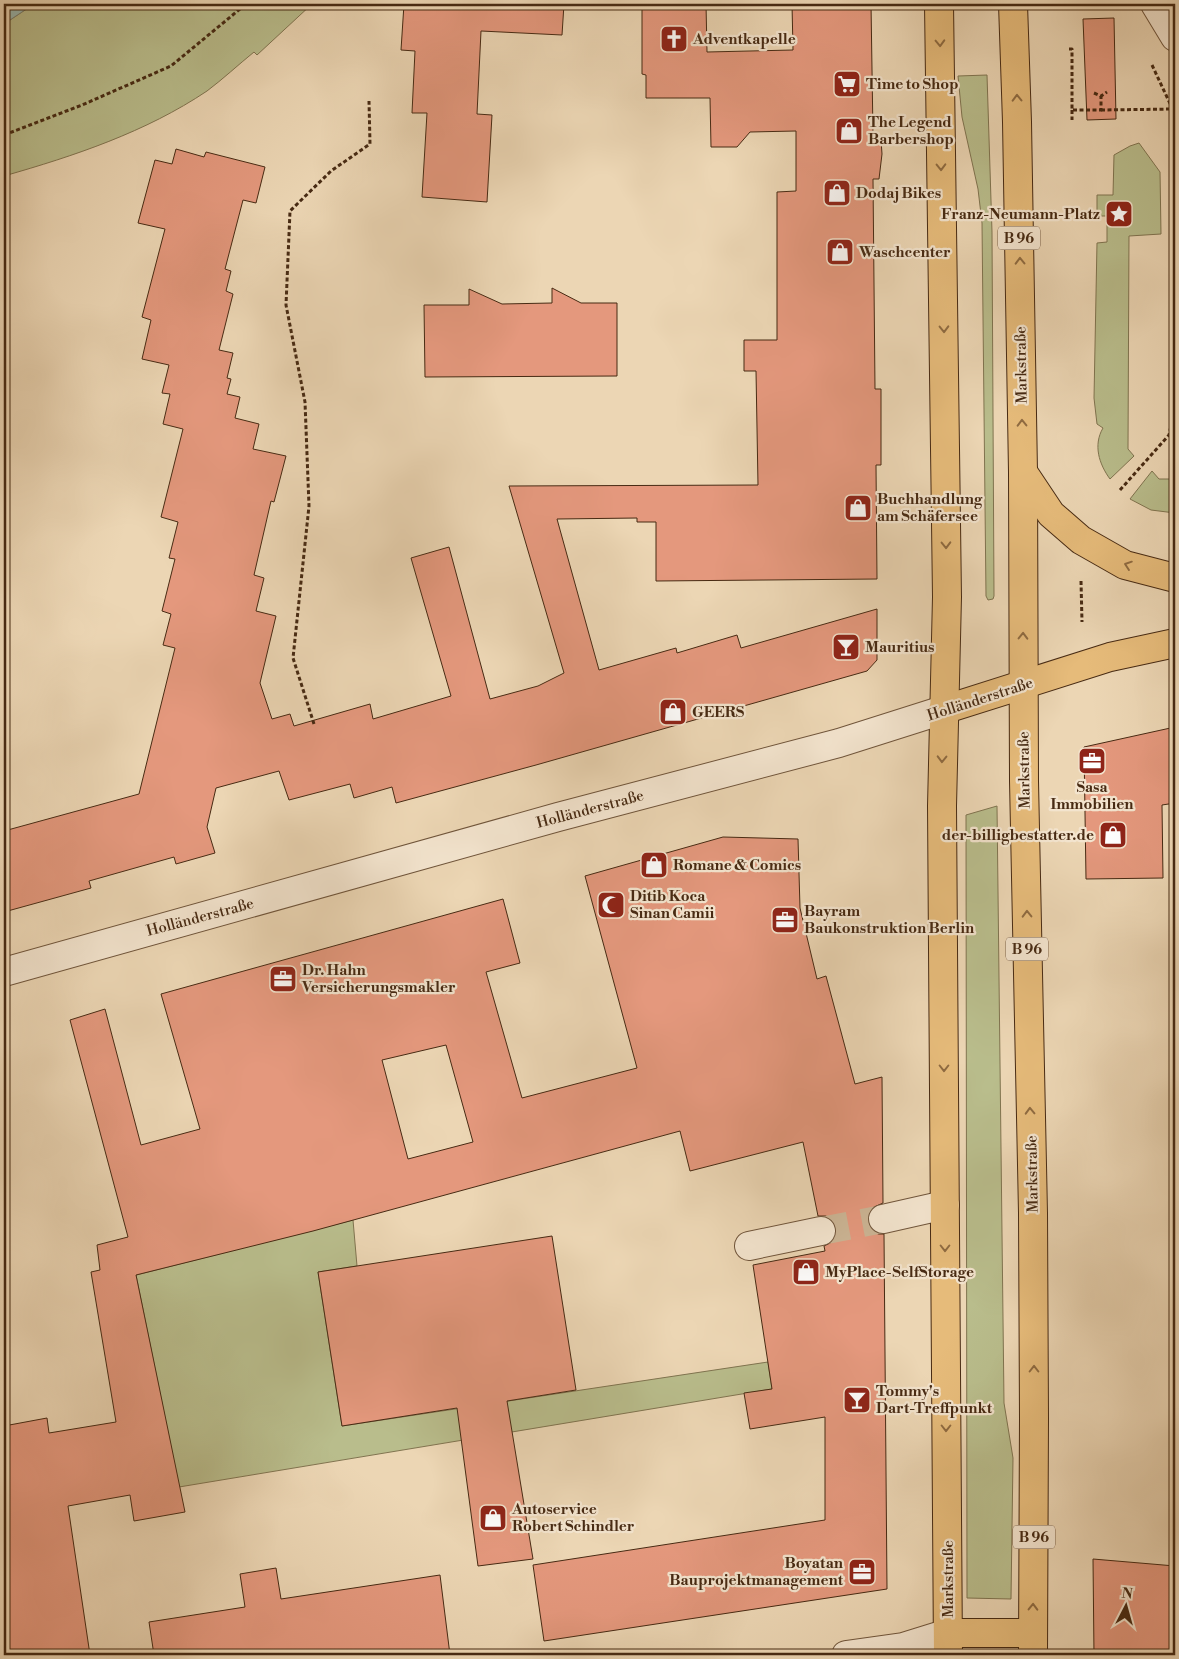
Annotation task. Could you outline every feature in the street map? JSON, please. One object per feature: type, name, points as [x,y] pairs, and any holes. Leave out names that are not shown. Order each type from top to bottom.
[{"type":"main road","name":"Markstraße","points":[[938,4],[947,597],[942,816],[948,1644]]},
{"type":"main road","name":"Markstraße","points":[[1013,4],[1023,472],[1022,685],[1033,1213],[1034,1438],[1032,1644]]},
{"type":"main road","points":[[1023,472],[1051,514],[1081,540],[1125,565],[1175,578]]},
{"type":"main road","name":"Holländerstraße","points":[[943,710],[1110,658],[1175,643]]},
{"type":"main road","points":[[948,1644],[1032,1644]]},
{"type":"street","points":[[1155,4],[1175,37]]},
{"type":"street","name":"Holländerstraße","points":[[4,972],[558,817],[839,743],[943,710]]},
{"type":"street","points":[[883,1219],[945,1205]]},
{"type":"street","points":[[749,1246],[821,1231]]},
{"type":"street","points":[[846,1655],[903,1647],[948,1644]]},
{"type":"path","points":[[4,135],[82,106],[171,66],[246,4]]},
{"type":"path","points":[[1069,49],[1072,49],[1072,120]]},
{"type":"path","points":[[1101,96],[1107,92]]},
{"type":"path","points":[[1094,93],[1101,96]]},
{"type":"path","points":[[1101,96],[1101,110]]},
{"type":"path","points":[[314,724],[294,658],[309,506],[305,402],[286,305],[290,211],[331,171],[370,144],[369,101]]},
{"type":"path","points":[[1072,110],[1174,110],[1175,190]]},
{"type":"path","points":[[1120,490],[1169,435],[1175,408]]},
{"type":"path","points":[[1081,575],[1082,622]]},
{"type":"green space","points":[[34,4],[312,4],[257,55],[254,52],[219,82],[184,106],[134,131],[109,141],[57,160],[4,176],[4,24]]},
{"type":"green space","points":[[987,75],[992,232],[994,596],[993,599],[988,600],[986,596],[982,223],[978,189],[962,117],[958,76]]},
{"type":"green space","points":[[1139,143],[1160,172],[1161,234],[1129,236],[1128,449],[1134,456],[1110,479],[1100,461],[1098,441],[1103,428],[1097,424],[1094,398],[1097,243],[1107,242],[1107,216],[1097,216],[1097,195],[1113,195],[1114,155]]},
{"type":"green space","points":[[1152,471],[1159,479],[1175,479],[1175,513],[1151,510],[1130,499]]},
{"type":"green space","points":[[997,806],[1004,1403],[1013,1458],[1011,1599],[967,1598],[966,815]]},
{"type":"green space","points":[[353,1220],[357,1266],[318,1272],[342,1426],[768,1362],[772,1389],[179,1487],[136,1275]]},
{"type":"water","points":[[4,4],[34,4],[4,24]]},
{"type":"building","points":[[404,4],[564,4],[562,35],[481,31],[477,114],[492,115],[487,202],[422,197],[427,113],[412,113],[415,51],[401,50]]},
{"type":"building","points":[[642,4],[706,4],[707,52],[793,50],[792,4],[871,4],[873,135],[881,140],[882,154],[879,179],[873,179],[875,389],[881,389],[881,465],[876,465],[877,579],[656,581],[656,522],[637,522],[637,518],[557,519],[599,670],[676,648],[677,653],[737,635],[741,648],[877,609],[877,660],[867,671],[396,803],[392,787],[354,798],[350,784],[289,800],[279,771],[216,788],[207,827],[215,853],[176,864],[174,857],[89,881],[91,888],[4,912],[4,831],[139,794],[175,648],[163,645],[171,614],[162,611],[175,559],[169,558],[178,522],[161,517],[183,429],[163,424],[170,394],[162,393],[169,365],[142,359],[151,320],[142,317],[165,229],[138,223],[155,160],[172,164],[176,149],[204,157],[206,152],[265,167],[256,203],[243,200],[225,269],[231,271],[226,291],[233,294],[219,350],[233,353],[227,378],[231,379],[227,394],[240,397],[235,418],[259,424],[253,449],[286,456],[274,502],[271,501],[254,575],[264,578],[256,611],[276,616],[260,683],[272,719],[290,714],[294,726],[370,704],[373,719],[451,696],[411,558],[449,547],[490,699],[538,686],[564,673],[509,486],[758,485],[756,371],[744,371],[744,340],[777,340],[777,192],[796,191],[796,131],[750,132],[737,147],[711,147],[710,98],[646,98],[646,75],[642,74]]},
{"type":"building","points":[[1114,18],[1116,119],[1087,120],[1083,19]]},
{"type":"building","points":[[552,288],[581,303],[617,303],[617,376],[425,377],[424,305],[469,305],[469,289],[502,304],[552,303]]},
{"type":"building","points":[[1175,727],[1175,803],[1162,805],[1163,878],[1086,879],[1084,747]]},
{"type":"building","points":[[723,837],[798,839],[800,908],[817,979],[826,976],[855,1084],[882,1077],[883,1203],[872,1208],[868,1214],[868,1222],[872,1230],[878,1234],[884,1234],[887,1589],[544,1641],[533,1565],[825,1520],[825,1417],[750,1429],[744,1393],[772,1389],[753,1265],[825,1251],[824,1246],[832,1242],[836,1236],[836,1227],[832,1220],[826,1216],[818,1216],[803,1142],[690,1171],[680,1131],[313,1231],[136,1275],[185,1512],[134,1521],[130,1495],[68,1506],[90,1655],[4,1655],[4,1426],[47,1418],[49,1433],[116,1422],[91,1272],[100,1270],[97,1245],[128,1237],[70,1020],[105,1009],[141,1145],[200,1129],[161,994],[503,899],[520,963],[486,972],[522,1098],[637,1068],[585,876]],"holes":[[[446,1045],[473,1142],[408,1159],[382,1060]]]},
{"type":"building","points":[[552,1236],[576,1390],[507,1401],[533,1559],[478,1566],[457,1408],[342,1426],[318,1272]]},
{"type":"building","points":[[1093,1559],[1175,1566],[1174,1655],[1094,1655]]},
{"type":"building","points":[[276,1568],[281,1599],[440,1575],[450,1655],[154,1655],[149,1622],[245,1607],[240,1574]]},
{"type":"tunnel","points":[[821,1231],[883,1219]]},
{"type":"place","name":"Adventkapelle","points":[[674,39]]},
{"type":"place","name":"Time to Shop","points":[[847,84]]},
{"type":"place","name":"The Legend Barbershop","points":[[849,131]]},
{"type":"place","name":"Dodaj Bikes","points":[[837,193]]},
{"type":"place","name":"Franz-Neumann-Platz","points":[[1119,214]]},
{"type":"place","name":"Waschcenter","points":[[840,252]]},
{"type":"place","name":"Buchhandlung am Schäfersee","points":[[858,508]]},
{"type":"place","name":"Mauritius","points":[[846,647]]},
{"type":"place","name":"GEERS","points":[[673,712]]},
{"type":"place","name":"Sasa Immobilien","points":[[1092,761]]},
{"type":"place","name":"der-billigbestatter.de","points":[[1113,835]]},
{"type":"place","name":"Romane & Comics","points":[[654,865]]},
{"type":"place","name":"Ditib Koca Sinan Camii","points":[[611,905]]},
{"type":"place","name":"Bayram Baukonstruktion Berlin","points":[[785,920]]},
{"type":"place","name":"Dr. Hahn Versicherungsmakler","points":[[283,979]]},
{"type":"place","name":"MyPlace-SelfStorage","points":[[806,1272]]},
{"type":"place","name":"Tommy's Dart-Treffpunkt","points":[[857,1400]]},
{"type":"place","name":"Autoservice Robert Schindler","points":[[493,1518]]},
{"type":"place","name":"Boyatan Bauprojektmanagement","points":[[862,1572]]}]
